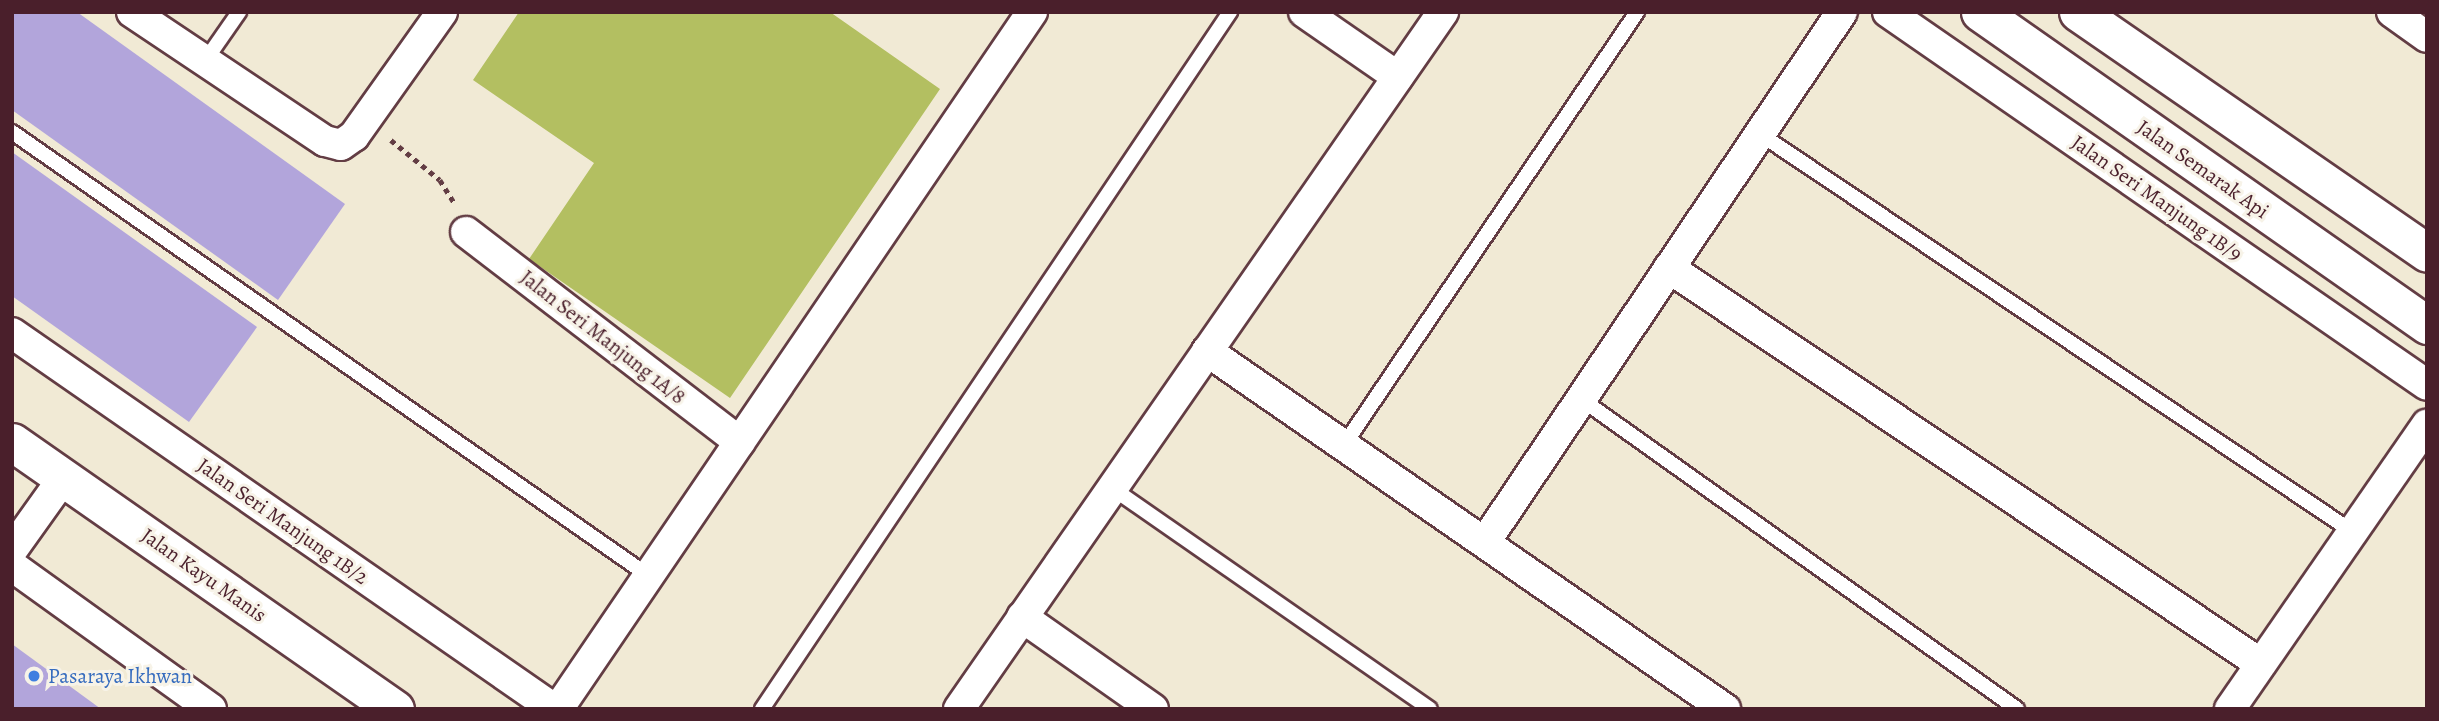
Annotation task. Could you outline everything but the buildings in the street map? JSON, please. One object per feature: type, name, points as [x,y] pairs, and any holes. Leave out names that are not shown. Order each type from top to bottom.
[{"type":"street","points":[[132,12],[325,141],[341,145],[354,136],[442,12]]},
{"type":"street","points":[[556,709],[1032,12]]},
{"type":"street","points":[[1304,12],[1398,77]]},
{"type":"street","points":[[959,709],[1443,12]]},
{"type":"street","points":[[1485,542],[1842,12]]},
{"type":"street","name":"Jalan Seri Manjung 1B/9","points":[[1888,12],[2427,385]]},
{"type":"street","name":"Jalan Semarak Api","points":[[1980,12],[2427,325]]},
{"type":"street","points":[[2078,12],[2427,253]]},
{"type":"street","points":[[2392,12],[2427,37]]},
{"type":"street","name":"Jalan Seri Manjung 1A/8","points":[[466,232],[740,442]]},
{"type":"street","points":[[1669,268],[2261,664]]},
{"type":"street","name":"Jalan Seri Manjung 1B/2","points":[[12,333],[556,709]]},
{"type":"street","points":[[1207,351],[1726,709]]},
{"type":"street","points":[[2230,709],[2427,425]]},
{"type":"street","name":"Jalan Kayu Manis","points":[[12,442],[395,709]]},
{"type":"street","points":[[12,550],[64,477]]},
{"type":"street","points":[[12,566],[211,709]]},
{"type":"street","points":[[1022,617],[1153,709]]},
{"type":"lane","points":[[205,61],[239,12]]},
{"type":"lane","points":[[762,709],[1230,12]]},
{"type":"lane","points":[[1344,445],[1637,12]]},
{"type":"lane","points":[[12,132],[649,576]]},
{"type":"lane","points":[[1760,134],[2353,532]]},
{"type":"lane","points":[[1581,399],[2017,709]]},
{"type":"lane","points":[[1112,488],[1430,709]]},
{"type":"path","points":[[366,120],[440,180],[456,204],[466,232]]},
{"type":"green space","points":[[519,12],[830,12],[940,89],[730,398],[529,259],[594,163],[473,80]]},
{"type":"place","name":"Pasaraya Ikhwan","points":[[34,676]]}]
